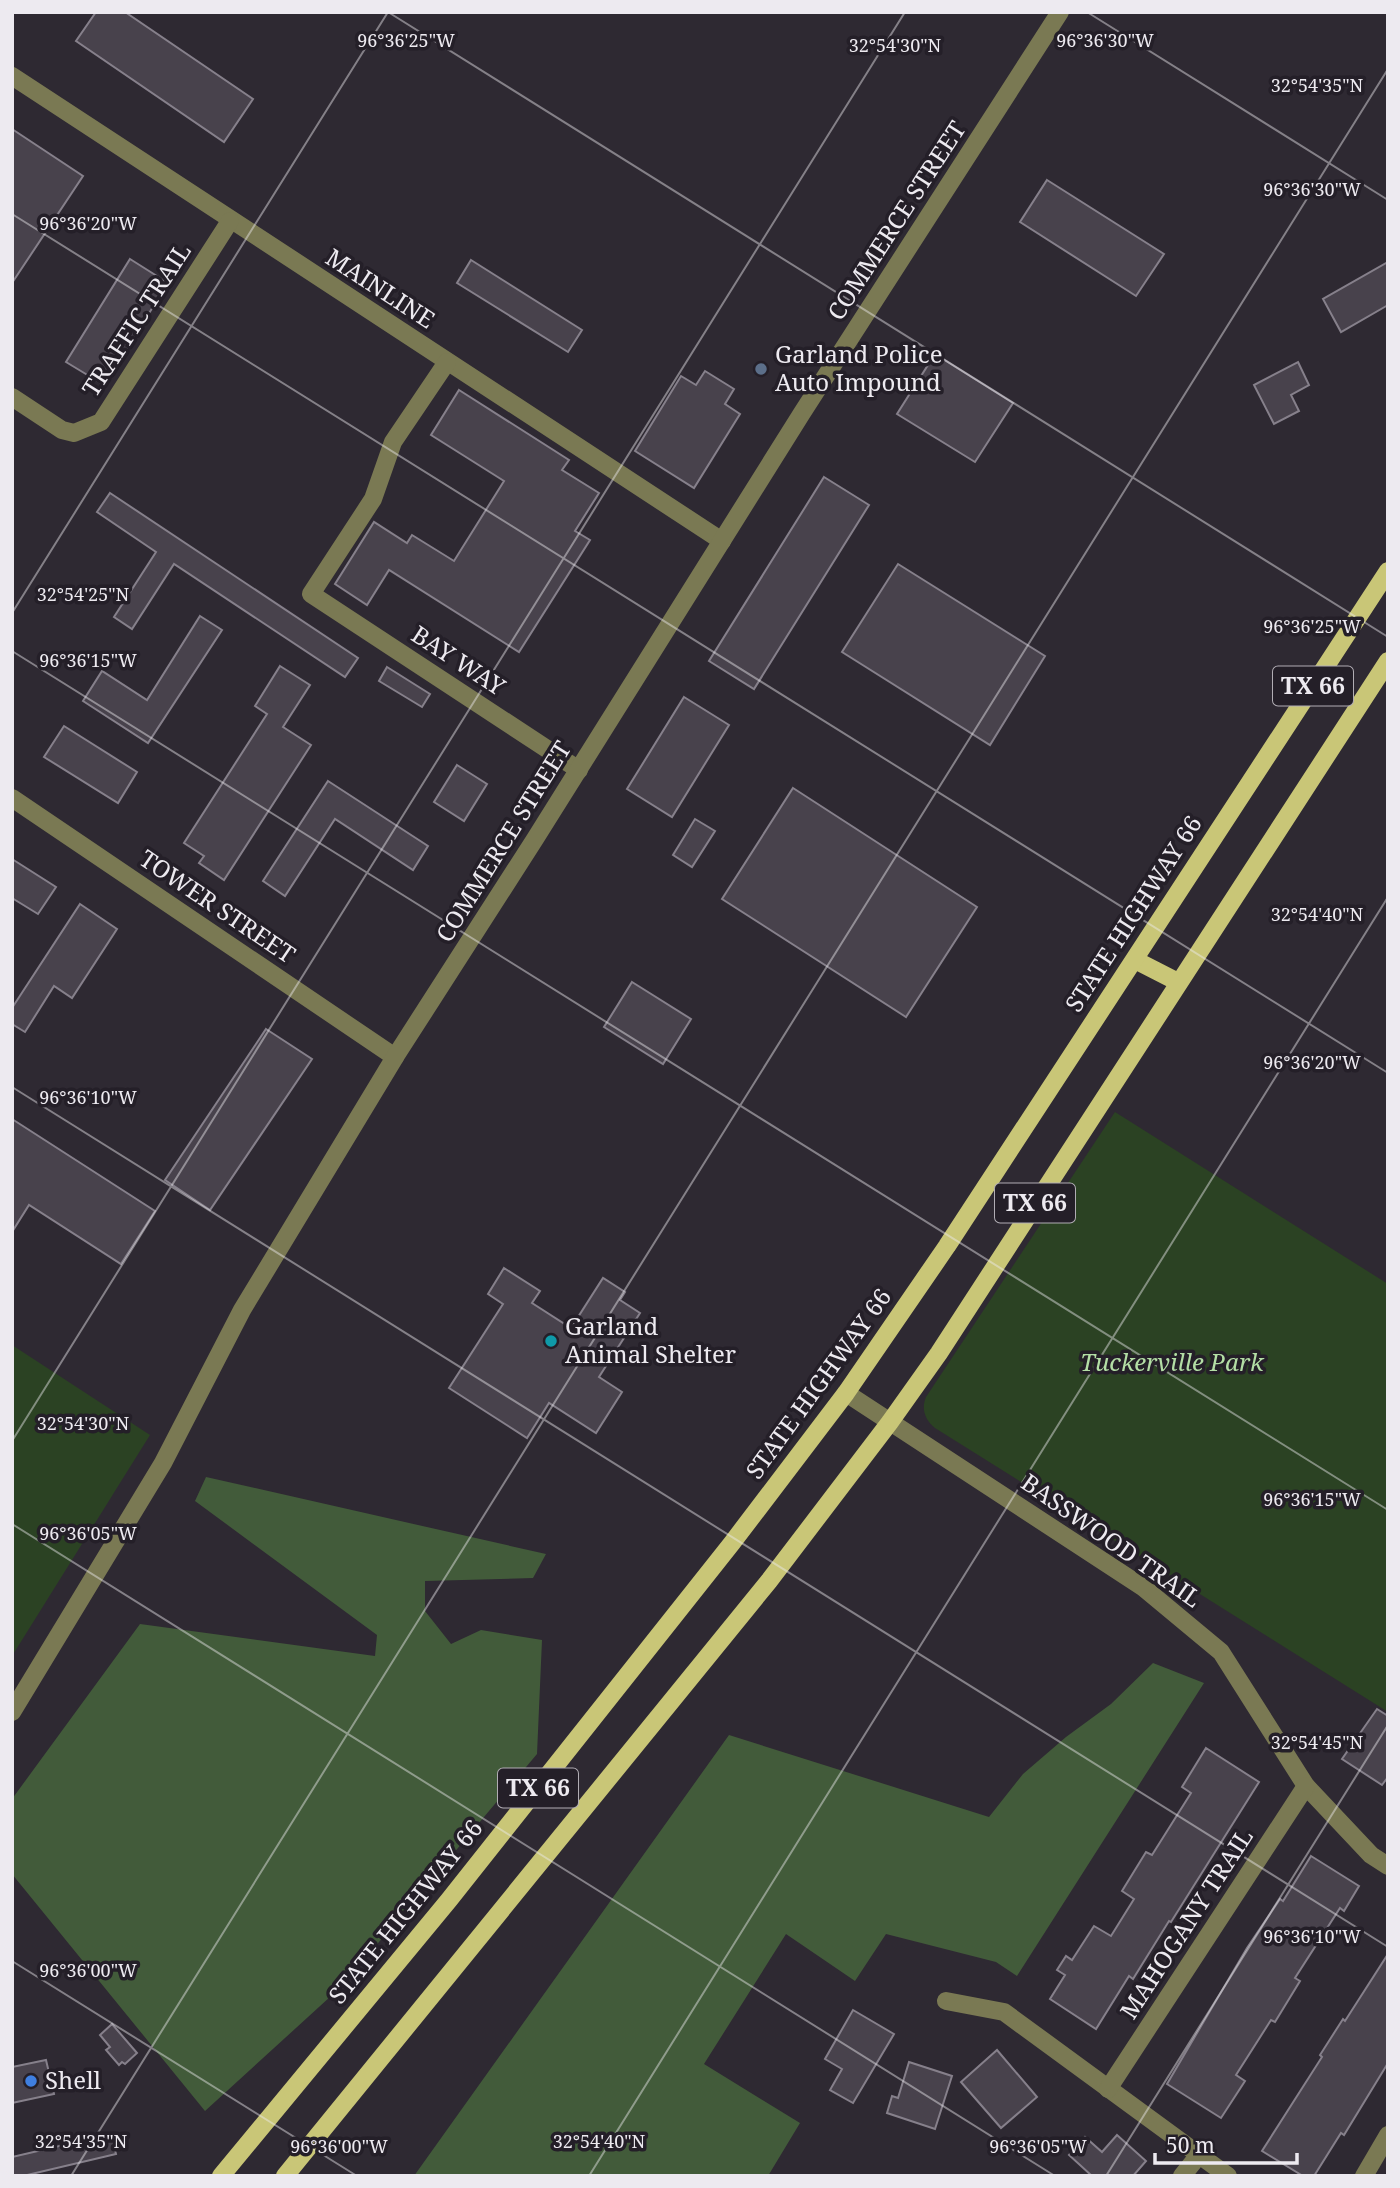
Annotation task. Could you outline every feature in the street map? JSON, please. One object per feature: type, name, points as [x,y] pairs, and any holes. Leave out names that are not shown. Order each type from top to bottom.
[{"type":"main road","name":"STATE HIGHWAY 66","points":[[220,2176],[449,1900],[700,1584],[846,1393],[947,1246],[1388,570]]},
{"type":"main road","name":"TX 66","points":[[285,2176],[769,1581],[890,1422],[939,1353],[1388,661]]},
{"type":"main road","points":[[1135,960],[1178,982]]},
{"type":"street","name":"COMMERCE STREET","points":[[12,1712],[163,1463],[242,1310],[395,1057],[1060,12]]},
{"type":"street","name":"MAINLINE","points":[[12,76],[722,541]]},
{"type":"street","name":"TRAFFIC TRAIL","points":[[12,397],[62,430],[74,433],[101,422],[230,221]]},
{"type":"street","name":"BAY WAY","points":[[447,362],[393,442],[373,499],[311,594],[579,770]]},
{"type":"street","name":"TOWER STREET","points":[[12,798],[395,1057]]},
{"type":"street","name":"BASSWOOD TRAIL","points":[[846,1393],[1144,1588],[1221,1652],[1306,1786],[1371,1855],[1388,1866]]},
{"type":"street","name":"MAHOGANY TRAIL","points":[[1108,2089],[1306,1786]]},
{"type":"street","points":[[946,2001],[1004,2012],[1228,2176]]},
{"type":"street","points":[[1364,2176],[1388,2135]]},
{"type":"street","points":[[1182,2176],[1199,2155]]},
{"type":"green space","name":"Tuckerville Park","points":[[1115,1112],[1388,1284],[1388,1712],[935,1428],[926,1418],[926,1397]]},
{"type":"green space","points":[[12,1345],[150,1435],[12,1656]]},
{"type":"green space","points":[[206,1477],[546,1554],[533,1578],[425,1581],[425,1611],[451,1644],[481,1630],[542,1640],[537,1754],[342,1986],[205,2111],[12,1874],[12,1799],[140,1624],[375,1656],[377,1635],[195,1501]]},
{"type":"green space","points":[[1153,1663],[1204,1683],[1017,1976],[996,1962],[886,1934],[855,1981],[786,1934],[704,2064],[800,2123],[768,2176],[414,2176],[729,1735],[989,1817],[1023,1774],[1066,1737],[1111,1704]]},
{"type":"building","points":[[96,12],[125,12],[253,99],[224,142],[76,41]]},
{"type":"building","points":[[12,129],[83,176],[12,283]]},
{"type":"building","points":[[1047,180],[1164,254],[1136,296],[1020,222]]},
{"type":"building","points":[[130,259],[168,283],[104,385],[66,362]]},
{"type":"building","points":[[471,260],[582,330],[568,352],[457,283]]},
{"type":"building","points":[[1388,262],[1388,305],[1341,332],[1323,299]]},
{"type":"building","points":[[935,354],[1013,403],[975,462],[897,414]]},
{"type":"building","points":[[1298,362],[1309,385],[1291,395],[1299,411],[1274,424],[1254,385]]},
{"type":"building","points":[[705,371],[734,389],[725,404],[740,414],[694,488],[635,451],[681,376],[696,385]]},
{"type":"building","points":[[459,390],[569,460],[562,470],[599,493],[575,531],[590,540],[519,652],[389,570],[367,605],[335,584],[374,522],[407,543],[412,535],[454,561],[504,481],[431,435]]},
{"type":"building","points":[[824,477],[869,505],[754,689],[709,661]]},
{"type":"building","points":[[110,493],[358,658],[345,677],[174,564],[132,629],[114,617],[156,552],[97,512]]},
{"type":"building","points":[[898,564],[1045,656],[990,745],[842,652]]},
{"type":"building","points":[[200,616],[222,630],[148,743],[83,701],[102,671],[147,700]]},
{"type":"building","points":[[280,666],[310,685],[283,727],[311,745],[224,880],[199,863],[204,856],[184,843],[267,714],[255,706]]},
{"type":"building","points":[[387,667],[430,694],[422,707],[379,681]]},
{"type":"building","points":[[684,697],[729,725],[672,817],[627,789]]},
{"type":"building","points":[[64,726],[137,772],[118,803],[44,757]]},
{"type":"building","points":[[457,765],[487,784],[464,821],[434,802]]},
{"type":"building","points":[[328,781],[428,846],[413,870],[335,819],[285,896],[263,881]]},
{"type":"building","points":[[793,788],[977,907],[906,1017],[722,899]]},
{"type":"building","points":[[695,819],[715,831],[692,867],[673,855]]},
{"type":"building","points":[[12,859],[56,887],[38,914],[12,898]]},
{"type":"building","points":[[80,904],[117,929],[72,998],[54,986],[25,1032],[12,1024],[12,1008]]},
{"type":"building","points":[[632,982],[691,1019],[663,1064],[604,1027]]},
{"type":"building","points":[[266,1029],[312,1059],[210,1210],[165,1180]]},
{"type":"building","points":[[12,1119],[155,1211],[121,1264],[29,1205],[12,1232]]},
{"type":"building","name":"Garland Animal Shelter","points":[[504,1268],[540,1291],[532,1303],[571,1328],[603,1278],[625,1292],[620,1300],[640,1313],[599,1377],[622,1392],[596,1433],[549,1403],[527,1438],[449,1388],[503,1304],[488,1294]]},
{"type":"building","points":[[1377,1709],[1388,1716],[1388,1777],[1382,1785],[1342,1759]]},
{"type":"building","points":[[1206,1748],[1259,1782],[1171,1922],[1169,1921],[1133,1979],[1129,1976],[1096,2029],[1050,1999],[1065,1975],[1057,1970],[1066,1956],[1072,1960],[1094,1926],[1111,1936],[1134,1899],[1122,1891],[1146,1852],[1152,1855],[1191,1793],[1182,1787]]},
{"type":"building","points":[[1311,1856],[1359,1886],[1344,1911],[1340,1908],[1295,1978],[1300,1981],[1275,2022],[1271,2020],[1236,2075],[1245,2081],[1221,2118],[1167,2084],[1247,1948],[1280,1899],[1283,1901]]},
{"type":"building","points":[[1388,1954],[1388,2063],[1344,2135],[1341,2133],[1314,2176],[1303,2176],[1262,2151],[1343,2019],[1345,2021]]},
{"type":"building","points":[[853,2010],[894,2034],[853,2103],[830,2090],[842,2069],[825,2059]]},
{"type":"building","points":[[112,2024],[137,2053],[125,2064],[122,2062],[119,2065],[106,2050],[110,2047],[100,2035]]},
{"type":"building","points":[[997,2050],[1037,2097],[1001,2128],[961,2082]]},
{"type":"building","name":"Shell","points":[[46,2060],[54,2094],[12,2103],[12,2067]]},
{"type":"building","points":[[909,2062],[952,2076],[935,2129],[887,2113],[892,2096],[898,2098]]},
{"type":"building","name":"Shell","points":[[111,2134],[116,2154],[23,2176],[12,2176],[12,2157]]},
{"type":"building","points":[[1117,2135],[1146,2161],[1133,2176],[1092,2176],[1069,2155],[1085,2137],[1102,2152]]},
{"type":"place","name":"Garland Police Auto Impound","points":[[761,369]]},
{"type":"place","name":"Garland Animal Shelter","points":[[551,1341]]},
{"type":"place","name":"Shell","points":[[31,2081]]}]
